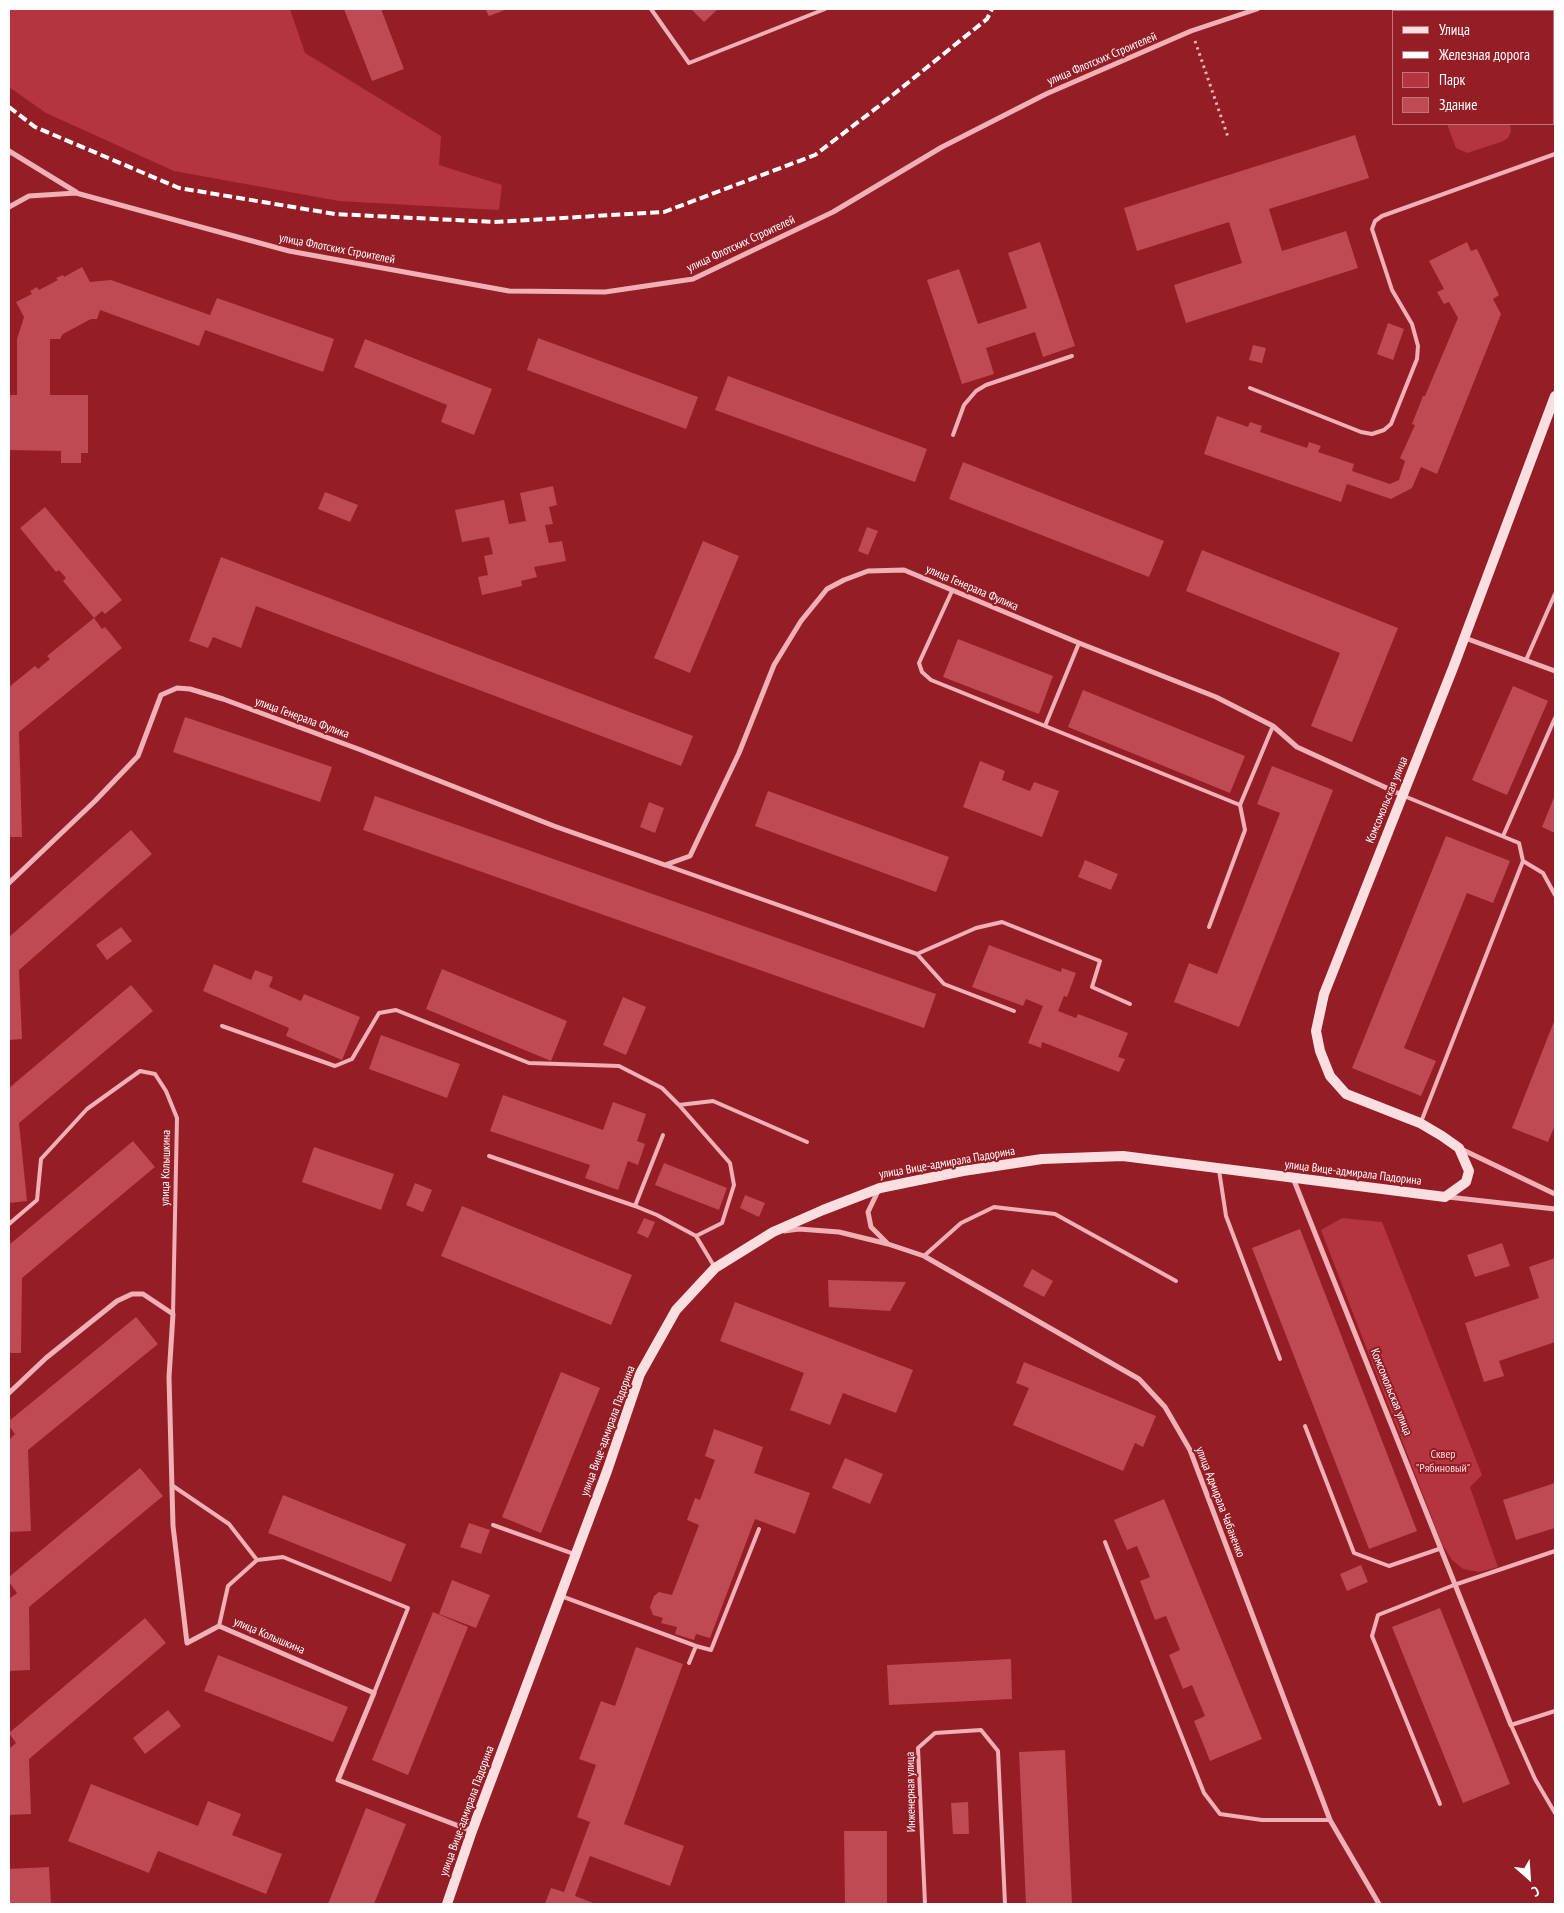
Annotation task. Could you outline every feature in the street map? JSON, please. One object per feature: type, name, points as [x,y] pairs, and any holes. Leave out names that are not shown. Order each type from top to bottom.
[{"type":"street","name":"улица Флотских Строителей","points":[[9,151],[76,193],[289,251],[510,291],[605,292],[693,279],[832,212],[942,147],[1046,94],[1191,31],[1257,9]]},
{"type":"street","name":"улица Флотских Строителей","points":[[9,207],[29,196],[76,193]]},
{"type":"street","name":"Комсомольская улица","points":[[1555,396],[1464,638],[1324,994],[1316,1031],[1320,1051],[1330,1076],[1346,1094],[1420,1123],[1460,1148],[1555,1194]]},
{"type":"street","name":"улица Генерала Фулика","points":[[9,883],[95,801],[138,756],[161,695],[178,688],[190,689],[223,700],[361,750],[554,826],[665,865],[690,856],[738,753],[774,665],[801,621],[827,589],[868,571],[904,570],[1079,643],[1216,697],[1273,726],[1297,748],[1402,795]]},
{"type":"street","points":[[1464,638],[1555,671]]},
{"type":"street","points":[[1445,1196],[1466,1182],[1469,1171],[1460,1148]]},
{"type":"street","name":"улица Вице-адмирала Падорина","points":[[447,1904],[472,1831],[576,1555],[640,1374],[676,1310],[715,1268],[773,1232],[880,1188],[963,1171],[1042,1159],[1123,1156],[1445,1196]]},
{"type":"street","name":"Комсомольская улица","points":[[1292,1178],[1511,1725]]},
{"type":"street","name":"улица Адмирала Чабаненко","points":[[880,1188],[868,1212],[871,1227],[888,1244]]},
{"type":"street","points":[[1445,1196],[1555,1209]]},
{"type":"street","name":"улица Адмирала Чабаненко","points":[[773,1232],[799,1229],[839,1232],[888,1244],[924,1256],[1140,1379],[1165,1407],[1190,1450],[1330,1820],[1379,1904]]},
{"type":"street","points":[[9,1393],[46,1358],[117,1301],[132,1294],[142,1294],[173,1314]]},
{"type":"street","name":"улица Колышкина","points":[[173,1314],[169,1377],[173,1526],[187,1644],[219,1626],[374,1692]]},
{"type":"street","points":[[374,1692],[338,1780],[472,1831]]},
{"type":"lane","points":[[651,9],[688,63],[824,9]]},
{"type":"lane","points":[[1250,388],[1362,432],[1372,434],[1384,430],[1391,424],[1417,359],[1418,346],[1412,324],[1392,290],[1372,229],[1375,222],[1382,216],[1555,154]]},
{"type":"lane","points":[[953,435],[964,405],[976,391],[986,385],[1072,356]]},
{"type":"lane","points":[[952,591],[919,663],[922,672],[931,680],[1240,805]]},
{"type":"lane","points":[[1526,660],[1555,594]]},
{"type":"lane","points":[[1045,726],[1079,643]]},
{"type":"lane","points":[[1503,836],[1555,718]]},
{"type":"lane","points":[[1209,927],[1245,830],[1240,805],[1273,726]]},
{"type":"lane","points":[[1402,795],[1519,843],[1523,861],[1420,1123]]},
{"type":"lane","points":[[1523,861],[1542,873],[1555,895]]},
{"type":"lane","name":"улица Генерала Фулика","points":[[665,865],[917,954]]},
{"type":"lane","points":[[1014,1011],[944,984],[917,954],[976,928],[1002,922],[1100,961],[1092,987],[1130,1004]]},
{"type":"lane","points":[[222,1026],[335,1066],[352,1059],[379,1013],[396,1010],[529,1064],[619,1066],[662,1088],[680,1105],[730,1163],[734,1186],[722,1223],[696,1236]]},
{"type":"lane","name":"улица Колышкина","points":[[9,1224],[37,1200],[41,1159],[87,1109],[140,1071],[155,1074],[166,1091],[177,1118],[173,1314]]},
{"type":"lane","points":[[680,1105],[713,1101],[807,1142]]},
{"type":"lane","points":[[635,1206],[663,1135]]},
{"type":"lane","points":[[489,1156],[657,1215],[696,1236],[715,1268]]},
{"type":"lane","points":[[1219,1168],[1226,1216],[1280,1359]]},
{"type":"lane","points":[[924,1256],[961,1223],[994,1206],[1056,1214],[1176,1281]]},
{"type":"lane","points":[[1305,1426],[1354,1553],[1389,1566],[1439,1549]]},
{"type":"lane","points":[[173,1486],[229,1524],[257,1560]]},
{"type":"lane","points":[[492,1525],[576,1555]]},
{"type":"lane","points":[[561,1596],[711,1650],[759,1529]]},
{"type":"lane","points":[[1105,1542],[1204,1793],[1220,1814],[1262,1820],[1330,1820]]},
{"type":"lane","points":[[1440,1804],[1372,1636],[1378,1615],[1454,1585],[1555,1551]]},
{"type":"lane","points":[[219,1626],[228,1586],[257,1560],[283,1558],[408,1608],[374,1692]]},
{"type":"lane","points":[[689,1663],[696,1646]]},
{"type":"lane","points":[[1555,1711],[1511,1725],[1536,1779],[1555,1812]]},
{"type":"lane","name":"Инженерная улица","points":[[925,1904],[918,1748],[935,1733],[981,1730],[998,1751],[1005,1904]]},
{"type":"path","points":[[1191,31],[1228,137]]},
{"type":"green space","points":[[9,9],[290,9],[305,53],[441,136],[439,165],[502,185],[499,210],[339,201],[174,171],[46,113],[9,87]]},
{"type":"green space","points":[[1447,125],[1510,125],[1511,131],[1508,138],[1501,142],[1467,153],[1456,148]]},
{"type":"green space","name":"Сквер \"Рябиновый\"","points":[[1342,1218],[1382,1222],[1482,1475],[1470,1487],[1498,1567],[1479,1572],[1463,1569],[1452,1560],[1442,1544],[1321,1230]]},
{"type":"building","points":[[344,9],[381,9],[404,69],[372,81]]},
{"type":"building","points":[[485,9],[507,9],[489,16]]},
{"type":"building","points":[[691,9],[718,9],[704,22]]},
{"type":"building","points":[[1355,135],[1369,178],[1269,209],[1282,251],[1346,231],[1358,268],[1186,323],[1174,285],[1242,263],[1229,222],[1137,251],[1124,208]]},
{"type":"building","points":[[1040,242],[1075,346],[1043,357],[1035,332],[986,348],[994,374],[962,384],[927,280],[959,269],[978,324],[1027,308],[1008,253]]},
{"type":"building","points":[[1467,242],[1471,251],[1477,249],[1499,295],[1493,299],[1501,314],[1437,474],[1421,467],[1412,488],[1391,499],[1347,484],[1341,502],[1204,454],[1217,416],[1248,427],[1250,422],[1262,426],[1260,432],[1307,448],[1309,442],[1321,446],[1318,452],[1354,464],[1352,471],[1390,484],[1399,480],[1405,461],[1400,458],[1415,425],[1412,424],[1458,318],[1449,302],[1444,304],[1437,292],[1444,289],[1429,261]]},
{"type":"building","points":[[82,267],[90,282],[111,280],[210,315],[217,298],[334,339],[323,372],[205,330],[199,346],[100,310],[97,319],[91,319],[63,334],[60,339],[50,339],[50,395],[88,395],[88,453],[81,453],[81,463],[61,463],[61,451],[9,450],[9,395],[17,395],[17,339],[24,317],[16,302],[32,294],[30,291],[37,287],[39,290],[58,280],[56,278],[63,275],[64,277]]},
{"type":"building","points":[[1388,323],[1404,329],[1393,360],[1377,354]]},
{"type":"building","points":[[538,338],[698,397],[686,429],[527,370]]},
{"type":"building","points":[[365,339],[492,389],[474,435],[441,422],[447,405],[354,367]]},
{"type":"building","points":[[1253,345],[1266,348],[1262,363],[1249,360]]},
{"type":"building","points":[[728,376],[927,449],[915,482],[715,410]]},
{"type":"building","points":[[963,462],[1164,541],[1149,577],[949,499]]},
{"type":"building","points":[[553,486],[557,505],[549,507],[553,524],[545,525],[549,543],[562,541],[566,561],[534,567],[537,577],[521,581],[522,586],[482,595],[478,577],[488,575],[484,556],[493,554],[489,537],[462,542],[455,510],[504,500],[509,524],[526,521],[520,493]]},
{"type":"building","points":[[325,492],[358,505],[350,522],[318,509]]},
{"type":"building","points":[[45,507],[122,600],[105,614],[102,611],[94,618],[63,581],[66,578],[59,570],[56,572],[20,528]]},
{"type":"building","points":[[867,527],[878,531],[868,555],[858,551]]},
{"type":"building","points":[[703,541],[739,556],[690,673],[654,658]]},
{"type":"building","points":[[1202,550],[1398,628],[1352,742],[1311,726],[1340,653],[1186,591]]},
{"type":"building","points":[[221,557],[693,736],[681,766],[256,606],[241,648],[213,637],[208,648],[189,641]]},
{"type":"building","points":[[94,618],[102,629],[105,627],[122,648],[19,732],[22,837],[9,837],[9,687],[35,666],[38,669],[50,659],[47,656]]},
{"type":"building","points":[[958,639],[1053,676],[1039,714],[943,677]]},
{"type":"building","points":[[1513,686],[1548,701],[1507,795],[1472,780]]},
{"type":"building","points":[[1083,690],[1245,756],[1230,793],[1068,727]]},
{"type":"building","points":[[185,717],[332,767],[320,802],[173,752]]},
{"type":"building","points":[[980,761],[1005,771],[1002,780],[1030,791],[1034,782],[1059,791],[1042,837],[963,807]]},
{"type":"building","points":[[1272,766],[1333,790],[1239,1027],[1174,1002],[1189,963],[1217,974],[1280,813],[1257,804]]},
{"type":"building","points":[[768,791],[949,857],[936,892],[755,826]]},
{"type":"building","points":[[1555,795],[1555,833],[1542,827]]},
{"type":"building","points":[[375,796],[936,994],[924,1028],[363,830]]},
{"type":"building","points":[[649,802],[664,808],[655,833],[640,827]]},
{"type":"building","points":[[131,830],[152,854],[19,970],[22,1039],[9,1040],[9,937]]},
{"type":"building","points":[[1446,836],[1510,861],[1493,903],[1467,893],[1404,1048],[1436,1061],[1421,1096],[1352,1068]]},
{"type":"building","points":[[1085,860],[1118,874],[1111,890],[1078,877]]},
{"type":"building","points":[[121,927],[132,941],[107,960],[96,945]]},
{"type":"building","points":[[989,945],[1061,972],[1062,968],[1076,973],[1067,997],[1064,996],[1058,1011],[1076,1018],[1078,1014],[1128,1033],[1118,1057],[1125,1059],[1119,1072],[1042,1042],[1041,1048],[1028,1043],[1043,1006],[1026,999],[1023,1006],[972,987]]},
{"type":"building","points":[[214,964],[251,980],[255,970],[273,977],[269,987],[301,1001],[304,994],[360,1017],[342,1060],[286,1036],[289,1028],[203,991]]},
{"type":"building","points":[[442,969],[567,1021],[551,1061],[426,1009]]},
{"type":"building","points":[[131,985],[153,1011],[19,1123],[27,1201],[9,1203],[9,1088]]},
{"type":"building","points":[[623,997],[646,1007],[626,1055],[603,1045]]},
{"type":"building","points":[[1555,1019],[1555,1125],[1548,1142],[1512,1128]]},
{"type":"building","points":[[381,1035],[460,1064],[447,1098],[369,1069]]},
{"type":"building","points":[[503,1095],[603,1130],[613,1102],[646,1114],[637,1141],[645,1144],[638,1165],[628,1161],[618,1190],[585,1178],[590,1165],[490,1131]]},
{"type":"building","points":[[133,1141],[155,1167],[22,1278],[21,1353],[9,1353],[9,1245]]},
{"type":"building","points":[[314,1147],[394,1174],[381,1210],[302,1182]]},
{"type":"building","points":[[664,1163],[727,1188],[719,1210],[655,1185]]},
{"type":"building","points":[[415,1183],[432,1190],[423,1212],[406,1205]]},
{"type":"building","points":[[745,1195],[765,1203],[759,1217],[740,1208]]},
{"type":"building","points":[[462,1206],[632,1275],[611,1325],[441,1256]]},
{"type":"building","points":[[644,1218],[655,1222],[648,1238],[637,1233]]},
{"type":"building","points":[[1300,1229],[1417,1531],[1369,1549],[1252,1248]]},
{"type":"building","points":[[1502,1243],[1510,1266],[1475,1277],[1467,1255]]},
{"type":"building","points":[[1555,1258],[1555,1342],[1499,1361],[1504,1376],[1484,1382],[1465,1323],[1539,1298],[1529,1267]]},
{"type":"building","points":[[1032,1269],[1053,1281],[1044,1297],[1023,1286]]},
{"type":"building","points":[[828,1280],[906,1282],[890,1311],[829,1307]]},
{"type":"building","points":[[735,1302],[913,1370],[896,1413],[843,1393],[830,1425],[790,1410],[804,1373],[720,1341]]},
{"type":"building","points":[[136,1317],[158,1344],[28,1450],[31,1531],[9,1532],[9,1440],[15,1434],[9,1426],[9,1421]]},
{"type":"building","points":[[1024,1362],[1156,1416],[1143,1447],[1135,1443],[1123,1471],[1013,1425],[1029,1388],[1016,1383]]},
{"type":"building","points":[[561,1372],[600,1388],[541,1533],[502,1517]]},
{"type":"building","points":[[714,1429],[763,1447],[754,1473],[810,1493],[795,1534],[755,1519],[710,1638],[696,1634],[694,1640],[675,1634],[677,1627],[661,1623],[663,1618],[653,1615],[650,1607],[654,1596],[659,1592],[672,1595],[699,1525],[687,1520],[695,1498],[700,1500],[715,1460],[705,1456]]},
{"type":"building","points":[[845,1458],[883,1474],[870,1504],[832,1488]]},
{"type":"building","points":[[140,1468],[163,1496],[29,1607],[30,1670],[9,1671],[9,1599],[17,1593],[9,1582],[9,1577]]},
{"type":"building","points":[[1555,1483],[1555,1528],[1516,1540],[1503,1500]]},
{"type":"building","points":[[283,1495],[406,1544],[391,1582],[268,1533]]},
{"type":"building","points":[[1164,1499],[1262,1739],[1210,1761],[1194,1721],[1205,1716],[1192,1685],[1183,1689],[1169,1655],[1180,1650],[1166,1616],[1155,1620],[1140,1581],[1150,1577],[1137,1546],[1127,1550],[1114,1520]]},
{"type":"building","points":[[469,1523],[490,1530],[481,1554],[460,1547]]},
{"type":"building","points":[[1361,1565],[1368,1582],[1347,1591],[1340,1574]]},
{"type":"building","points":[[452,1580],[490,1595],[476,1628],[439,1614]]},
{"type":"building","points":[[1440,1608],[1510,1784],[1463,1803],[1392,1627]]},
{"type":"building","points":[[433,1612],[468,1627],[408,1775],[372,1760]]},
{"type":"building","points":[[145,1618],[166,1643],[29,1759],[31,1814],[9,1815],[9,1749],[16,1743],[9,1733]]},
{"type":"building","points":[[636,1647],[683,1664],[624,1824],[684,1846],[670,1886],[590,1856],[575,1896],[596,1904],[545,1904],[551,1888],[564,1892],[590,1822],[577,1817],[596,1765],[579,1759],[601,1701],[615,1706]]},
{"type":"building","points":[[218,1655],[348,1707],[333,1742],[204,1691]]},
{"type":"building","points":[[1011,1659],[1012,1699],[889,1705],[887,1665]]},
{"type":"building","points":[[168,1710],[181,1726],[145,1754],[133,1738]]},
{"type":"building","points":[[1065,1750],[1072,1904],[1026,1904],[1019,1752]]},
{"type":"building","points":[[91,1784],[198,1826],[208,1801],[241,1814],[232,1835],[282,1854],[266,1894],[158,1851],[149,1873],[68,1841]]},
{"type":"building","points":[[968,1802],[969,1834],[953,1834],[951,1803]]},
{"type":"building","points":[[366,1808],[406,1824],[374,1904],[328,1904]]},
{"type":"building","points":[[844,1831],[887,1831],[887,1904],[845,1904]]},
{"type":"building","points":[[49,1867],[51,1904],[9,1904],[9,1869]]},
{"type":"railway","points":[[9,107],[35,127],[179,188],[335,214],[494,222],[664,212],[815,155],[987,19],[992,9]]}]
